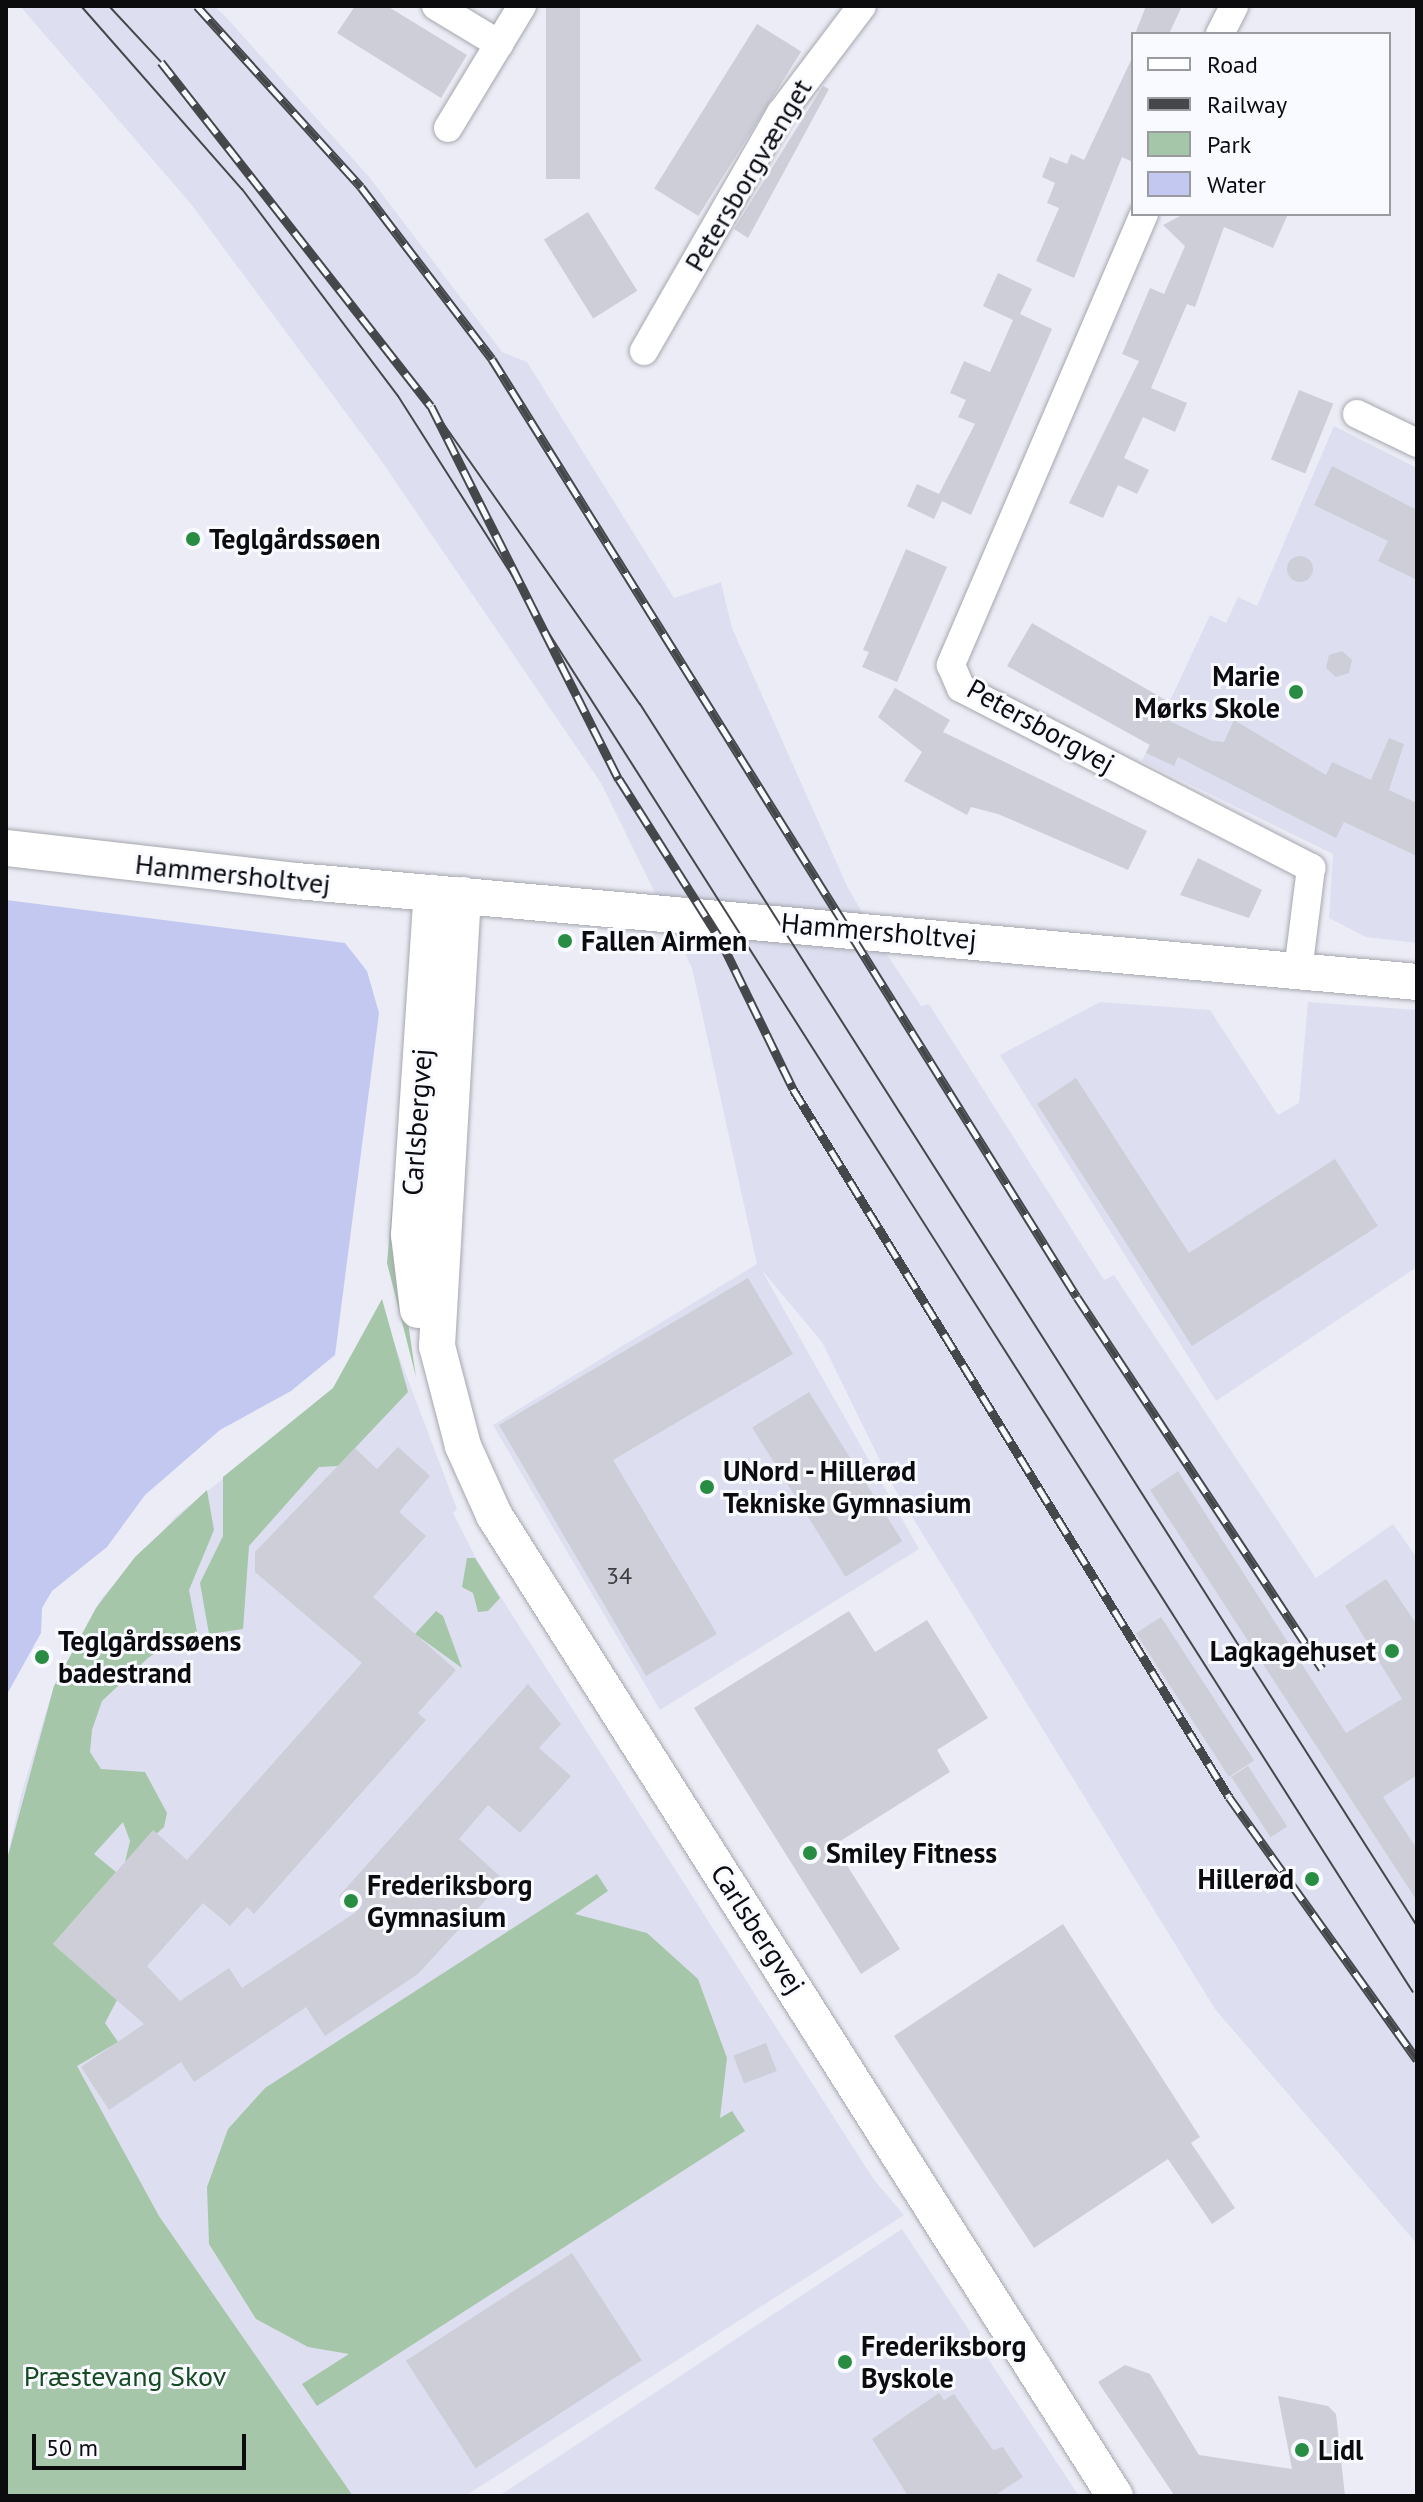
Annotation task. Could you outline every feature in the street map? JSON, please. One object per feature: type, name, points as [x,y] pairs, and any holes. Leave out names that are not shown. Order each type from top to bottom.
[{"type":"street","points":[[436,6],[499,44]]},
{"type":"street","points":[[448,128],[522,6]]},
{"type":"street","name":"Petersborgvænget","points":[[644,351],[781,113],[862,6]]},
{"type":"street","name":"Petersborgvej","points":[[1143,216],[951,665],[961,688],[1311,868],[1298,971]]},
{"type":"street","points":[[1357,414],[1417,443]]},
{"type":"street","name":"Hammersholtvej","points":[[6,848],[447,894],[1417,982]]},
{"type":"street","name":"Carlsbergvej","points":[[447,894],[437,1346],[463,1446],[494,1515],[1115,2496]]},
{"type":"shaded area","points":[[20,6],[214,6],[225,16],[370,178],[502,352],[527,362],[674,598],[721,582],[732,628],[848,888],[888,956],[921,1006],[929,1004],[1104,1280],[1114,1275],[1316,1578],[1393,1524],[1417,1558],[1417,2244],[1215,2009],[890,1481],[822,1342],[761,1269],[919,1549],[660,1710],[493,1425],[757,1264],[692,968],[601,783],[378,456],[191,204]]},
{"type":"shaded area","name":"Marie Mørks Skole","points":[[1334,426],[1417,468],[1417,943],[1366,937],[1329,918],[1333,854],[1142,761],[1210,615],[1226,623],[1238,597],[1257,606]]},
{"type":"shaded area","points":[[1100,1002],[1210,1010],[1278,1115],[1299,1103],[1308,1002],[1417,1010],[1417,1267],[1216,1401],[1000,1055]]},
{"type":"shaded area","name":"Frederiksborg Gymnasium","points":[[394,1343],[457,1509],[453,1513],[477,1560],[874,2180],[904,2215],[465,2496],[353,2496],[159,2216],[6,1939],[6,1863],[21,1795],[54,1686],[101,1599],[176,1516]]},
{"type":"shaded area","name":"Frederiksborg Byskole","points":[[902,2229],[1079,2496],[499,2496]]},
{"type":"green space","points":[[400,1115],[398,1254],[416,1377],[387,1263]]},
{"type":"green space","points":[[382,1299],[408,1392],[338,1466],[319,1467],[249,1546],[243,1629],[209,1634],[200,1583],[223,1536],[223,1477],[333,1388]]},
{"type":"green space","name":"Præstevang Skov","points":[[207,1490],[214,1530],[189,1590],[198,1637],[171,1642],[148,1658],[102,1701],[92,1730],[90,1752],[101,1769],[145,1772],[167,1813],[164,1827],[125,1862],[130,1841],[123,1822],[94,1854],[116,1872],[53,1944],[117,2000],[105,2023],[118,2042],[77,2066],[159,2216],[353,2496],[6,2496],[6,1863],[54,1686],[96,1608],[135,1557]]},
{"type":"green space","points":[[467,1558],[475,1558],[500,1598],[488,1611],[478,1612],[473,1593],[462,1587]]},
{"type":"green space","points":[[436,1611],[443,1616],[462,1668],[415,1634]]},
{"type":"green space","points":[[597,1874],[608,1891],[575,1914],[647,1933],[698,1979],[727,2058],[720,2118],[732,2111],[745,2131],[317,2406],[302,2384],[349,2354],[308,2347],[256,2319],[209,2244],[207,2187],[228,2129],[265,2088]]},
{"type":"water","points":[[6,900],[345,943],[367,971],[379,1013],[335,1355],[291,1391],[220,1430],[145,1495],[107,1547],[52,1591],[42,1608],[41,1633],[6,1696]]},
{"type":"building","points":[[355,6],[387,6],[467,55],[441,98],[337,33]]},
{"type":"building","points":[[546,6],[580,6],[580,179],[546,179]]},
{"type":"building","points":[[1146,6],[1182,6],[1170,32],[1136,32]]},
{"type":"building","points":[[757,24],[801,52],[698,216],[654,189]]},
{"type":"building","points":[[1131,60],[1131,161],[1122,157],[1074,278],[1036,261],[1059,208],[1047,203],[1055,183],[1042,177],[1050,157],[1067,164],[1071,154],[1084,160]]},
{"type":"building","points":[[823,86],[829,89],[748,238],[734,229]]},
{"type":"building","points":[[588,212],[637,291],[593,318],[544,240]]},
{"type":"building","points":[[1180,216],[1287,216],[1273,248],[1224,227],[1195,307],[1187,304],[1151,388],[1187,403],[1175,432],[1143,417],[1124,458],[1149,470],[1137,494],[1118,485],[1103,518],[1069,503],[1139,361],[1122,354],[1150,288],[1164,294],[1185,246],[1163,225]]},
{"type":"building","points":[[998,273],[1032,289],[1020,314],[1052,329],[971,515],[942,501],[934,519],[907,506],[917,484],[939,494],[975,424],[958,417],[966,400],[950,393],[964,361],[990,372],[1013,320],[983,306]]},
{"type":"building","points":[[1299,390],[1333,404],[1305,473],[1271,460]]},
{"type":"building","points":[[1332,466],[1417,510],[1417,580],[1378,561],[1388,541],[1314,505]]},
{"type":"building","points":[[906,549],[947,567],[897,682],[862,667],[869,652],[863,650]]},
{"type":"building","points":[[1300,556],[1309,560],[1313,569],[1309,578],[1300,582],[1291,578],[1287,569],[1291,560]]},
{"type":"building","points":[[1032,623],[1169,702],[1161,717],[1212,741],[1224,742],[1234,720],[1326,775],[1332,762],[1371,780],[1389,738],[1404,744],[1389,790],[1417,803],[1417,856],[1344,822],[1336,838],[1178,757],[1174,766],[1146,753],[1150,745],[1007,666]]},
{"type":"building","points":[[1342,651],[1352,660],[1349,673],[1336,677],[1326,668],[1329,655]]},
{"type":"building","points":[[895,688],[950,720],[943,732],[1147,831],[1128,870],[998,814],[971,807],[967,815],[904,781],[922,752],[878,717]]},
{"type":"building","points":[[1198,858],[1262,890],[1249,918],[1180,895]]},
{"type":"building","points":[[1076,1078],[1189,1253],[1335,1159],[1378,1226],[1192,1346],[1037,1104]]},
{"type":"building","points":[[748,1278],[793,1354],[613,1460],[717,1634],[646,1676],[499,1425]]},
{"type":"building","points":[[809,1392],[902,1541],[845,1577],[752,1428]]},
{"type":"building","points":[[398,1447],[430,1476],[399,1512],[426,1536],[373,1597],[456,1670],[418,1713],[426,1720],[254,1914],[247,1907],[230,1926],[203,1903],[147,1966],[180,2001],[229,1968],[242,1988],[356,1912],[339,1896],[528,1684],[561,1724],[539,1748],[571,1776],[520,1833],[488,1805],[459,1839],[504,1880],[418,1974],[325,2036],[306,2007],[194,2082],[181,2062],[109,2110],[81,2067],[144,2024],[53,1944],[153,1830],[187,1860],[362,1663],[255,1572],[255,1552],[355,1448],[377,1469]]},
{"type":"building","points":[[1178,1471],[1346,1733],[1402,1699],[1345,1606],[1386,1579],[1417,1625],[1417,1775],[1383,1797],[1417,1849],[1417,1901],[1150,1490]]},
{"type":"building","points":[[849,1611],[875,1652],[927,1620],[988,1718],[937,1750],[950,1772],[834,1845],[900,1949],[861,1974],[694,1708]]},
{"type":"building","points":[[1161,1617],[1254,1760],[1229,1777],[1136,1633]]},
{"type":"building","points":[[1248,1766],[1287,1826],[1270,1837],[1231,1777]]},
{"type":"building","points":[[1063,1924],[1200,2137],[1191,2143],[1235,2208],[1212,2224],[1168,2159],[1034,2248],[894,2036]]},
{"type":"building","points":[[766,2043],[777,2071],[744,2084],[733,2056]]},
{"type":"building","points":[[572,2253],[642,2360],[476,2468],[406,2361]]},
{"type":"building","points":[[1125,2365],[1150,2374],[1199,2455],[1292,2469],[1278,2396],[1328,2406],[1336,2414],[1345,2496],[1174,2495],[1098,2382]]},
{"type":"building","points":[[939,2393],[944,2400],[954,2394],[993,2450],[1003,2447],[1023,2477],[994,2496],[908,2496],[872,2439]]},
{"type":"tram line","points":[[81,6],[242,189],[398,396],[1413,1992]]},
{"type":"tram line","points":[[109,6],[161,62]]},
{"type":"tram line","points":[[431,406],[640,704],[1417,1926]]},
{"type":"railway","points":[[197,6],[361,187],[492,359],[1077,1297],[1322,1669]]},
{"type":"railway","points":[[161,62],[431,406],[619,779],[719,937],[793,1089],[1229,1797],[1417,2060]]},
{"type":"place","name":"Teglgårdssøen","points":[[193,539]]},
{"type":"place","name":"Marie Mørks Skole","points":[[1296,692]]},
{"type":"place","name":"Fallen Airmen","points":[[565,941]]},
{"type":"place","name":"UNord - Hillerød Tekniske Gymnasium","points":[[707,1487]]},
{"type":"place","name":"Lagkagehuset","points":[[1392,1651]]},
{"type":"place","name":"Teglgårdssøens badestrand","points":[[42,1657]]},
{"type":"place","name":"Smiley Fitness","points":[[810,1853]]},
{"type":"place","name":"Hillerød","points":[[1312,1879]]},
{"type":"place","name":"Frederiksborg Gymnasium","points":[[351,1901]]},
{"type":"place","name":"Frederiksborg Byskole","points":[[845,2362]]},
{"type":"place","name":"Lidl","points":[[1302,2450]]}]
